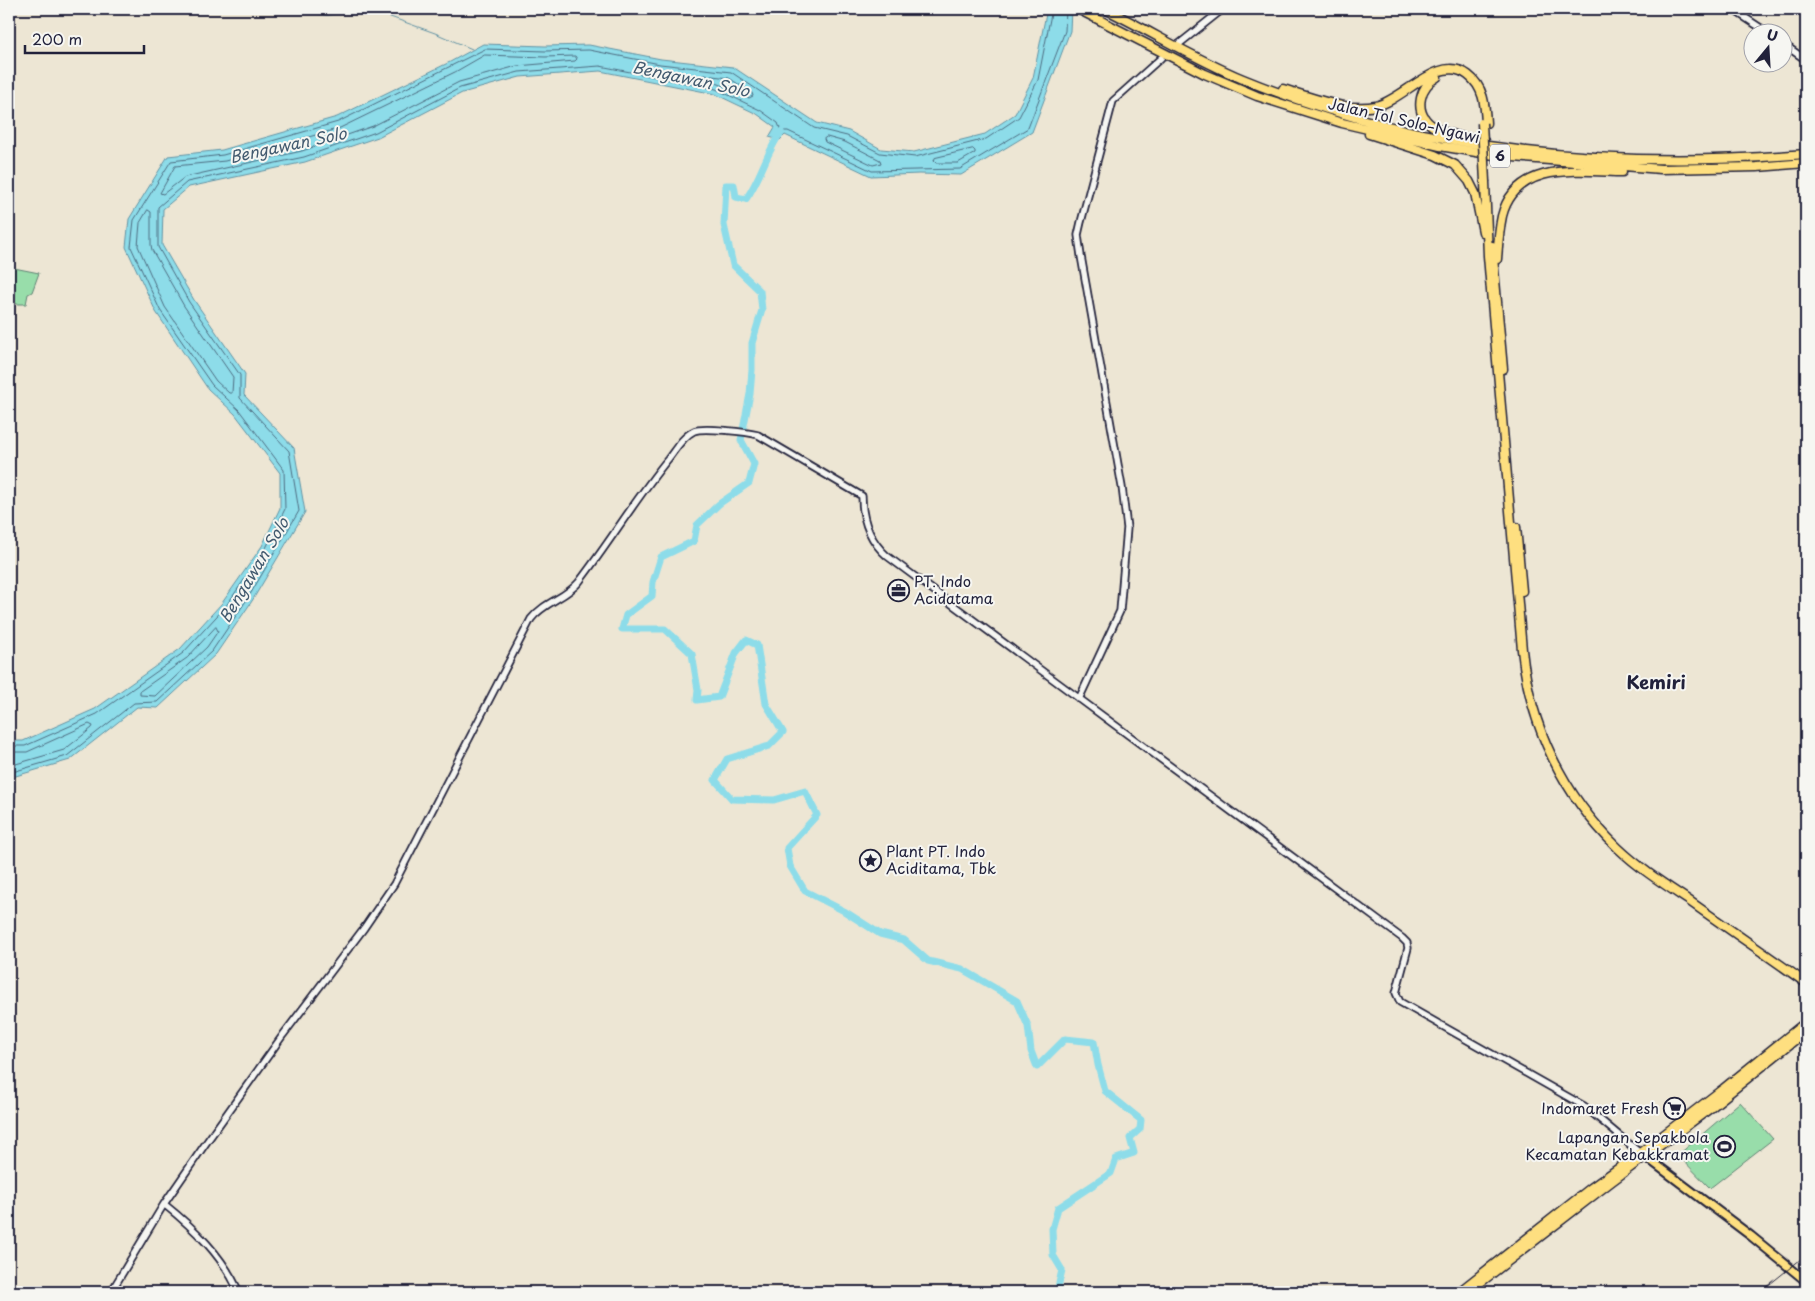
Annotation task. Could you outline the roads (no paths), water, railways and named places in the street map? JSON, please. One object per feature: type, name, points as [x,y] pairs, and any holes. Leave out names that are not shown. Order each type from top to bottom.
[{"type":"highway","name":"Jalan Tol Solo–Ngawi","points":[[1078,9],[1240,90],[1342,123],[1440,146],[1500,156],[1661,169],[1757,167],[1806,163]]},
{"type":"highway","name":"Jalan Tol Solo–Ngawi","points":[[1105,9],[1183,50],[1245,79],[1319,107],[1439,138],[1537,153],[1659,161],[1756,158],[1806,154]]},
{"type":"highway","points":[[1245,79],[1336,104],[1362,107],[1376,106],[1387,102],[1433,73],[1450,69],[1465,72],[1476,83],[1485,102],[1484,123],[1491,236],[1527,655],[1535,698],[1553,748],[1566,775],[1583,800],[1609,831],[1634,856],[1806,978]]},
{"type":"highway","points":[[1484,123],[1476,91],[1464,78],[1457,74],[1442,74],[1425,86],[1421,95],[1421,108],[1424,116],[1434,128],[1447,133],[1520,147],[1537,153]]},
{"type":"highway","points":[[1342,123],[1362,132],[1435,155],[1455,165],[1475,193],[1488,256]]},
{"type":"highway","points":[[1496,284],[1502,215],[1511,197],[1528,181],[1554,172],[1646,172],[1661,169]]},
{"type":"highway","points":[[1487,182],[1488,256],[1524,667],[1530,698],[1550,753],[1557,769],[1578,802],[1620,849],[1711,918],[1806,978]]},
{"type":"highway","points":[[1468,1292],[1612,1180],[1806,1022]]},
{"type":"highway","points":[[1459,1292],[1591,1188],[1643,1155],[1720,1100],[1806,1031]]},
{"type":"main road","points":[[1643,1155],[1746,1232],[1806,1281]]},
{"type":"street","points":[[1178,44],[1223,9]]},
{"type":"street","points":[[1732,9],[1752,22]]},
{"type":"street","points":[[1792,50],[1806,60]]},
{"type":"street","points":[[1079,698],[1119,615],[1127,528],[1078,235],[1113,101],[1161,58]]},
{"type":"street","points":[[111,1292],[164,1204],[394,884],[531,619],[539,610],[575,586],[637,498],[687,436],[693,431],[702,429],[745,432],[762,437],[862,496],[864,520],[882,551],[1402,938],[1408,948],[1396,992],[1400,1002],[1584,1106],[1643,1155]]},
{"type":"street","points":[[164,1204],[209,1245],[239,1292]]},
{"type":"water","name":"Bengawan Solo","points":[[1047,9],[1071,9],[1070,31],[1032,132],[961,175],[871,176],[785,135],[780,140],[769,137],[775,127],[757,114],[715,94],[600,71],[520,77],[462,93],[378,137],[305,162],[189,187],[163,209],[162,245],[194,300],[245,374],[244,395],[294,448],[305,512],[252,601],[216,654],[158,708],[137,707],[70,760],[9,778],[9,741],[23,741],[95,709],[180,649],[222,603],[262,546],[280,508],[280,473],[235,414],[208,389],[156,312],[126,247],[129,219],[168,156],[222,150],[337,117],[483,44],[589,45],[661,59],[733,67],[817,123],[849,131],[881,149],[914,152],[985,134],[1015,114],[1033,78]]},
{"type":"waterway","points":[[310,9],[324,15],[346,9]]},
{"type":"waterway","points":[[368,9],[435,33],[472,49]]},
{"type":"waterway","points":[[781,132],[746,199],[736,197],[734,185],[726,185],[724,225],[733,265],[760,291],[762,310],[752,343],[750,394],[741,440],[754,464],[749,483],[719,504],[697,525],[694,541],[661,557],[653,582],[652,596],[626,615],[622,629],[665,629],[692,654],[698,690],[697,700],[719,697],[736,653],[746,640],[757,645],[766,704],[783,732],[769,746],[727,759],[715,780],[732,799],[774,800],[805,791],[817,815],[787,848],[790,866],[805,891],[844,911],[880,934],[904,940],[928,961],[962,969],[1017,1001],[1028,1026],[1031,1051],[1037,1067],[1065,1039],[1094,1042],[1105,1091],[1141,1120],[1140,1129],[1130,1138],[1134,1153],[1116,1159],[1111,1173],[1058,1208],[1052,1229],[1053,1255],[1062,1270],[1057,1292]]},
{"type":"railway","points":[[1760,1292],[1806,1255]]},
{"type":"place","name":"PT. Indo Acidatama","points":[[898,591]]},
{"type":"place","name":"Plant PT. Indo Aciditama, Tbk","points":[[870,861]]},
{"type":"place","name":"Indomaret Fresh","points":[[1675,1109]]},
{"type":"place","name":"Lapangan Sepakbola Kecamatan Kebakkramat","points":[[1725,1147]]},
{"type":"district","name":"Kemiri","points":[[1656,683]]}]
